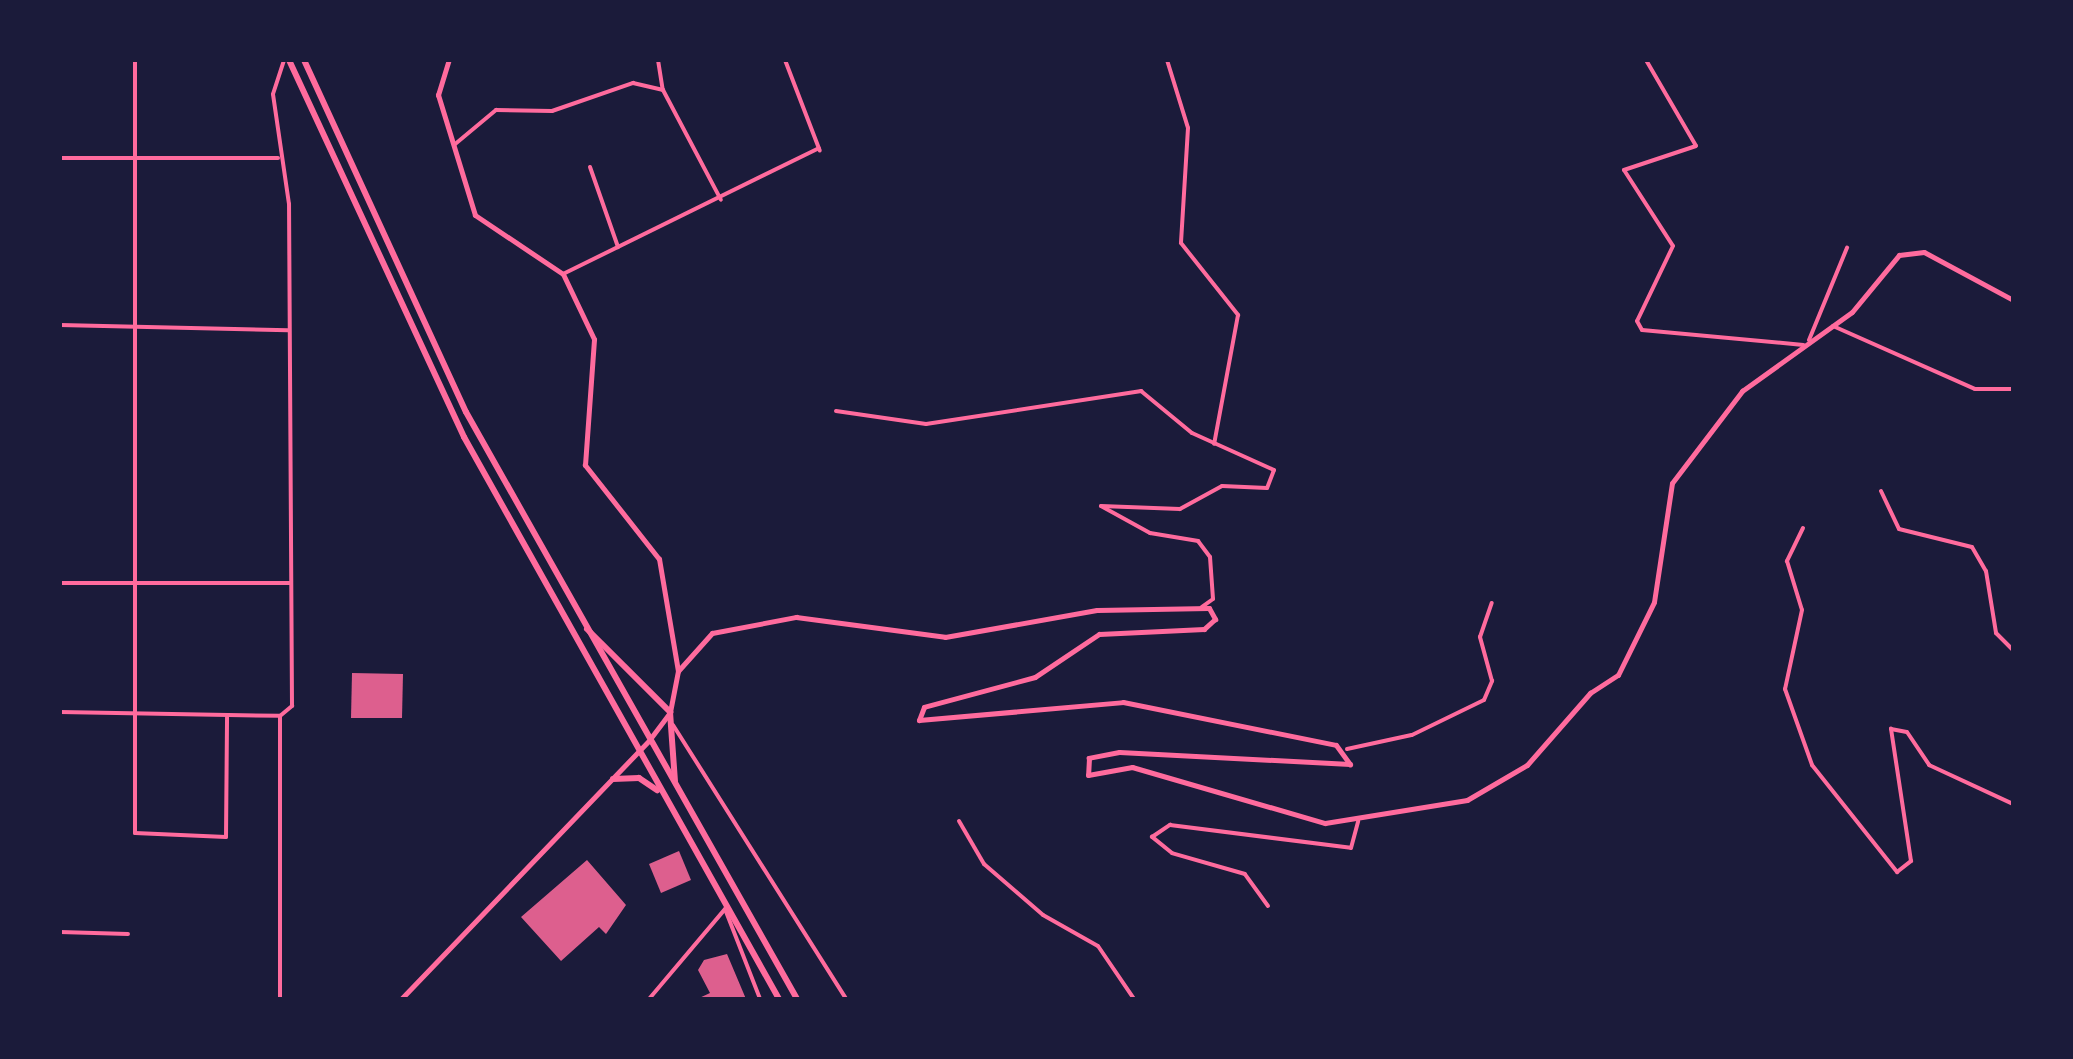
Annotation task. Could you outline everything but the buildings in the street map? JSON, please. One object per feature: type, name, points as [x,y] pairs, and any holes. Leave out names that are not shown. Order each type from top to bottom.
[{"type":"main road","points":[[286,60],[464,437],[725,909],[779,999]]},
{"type":"main road","points":[[304,60],[466,412],[798,999]]},
{"type":"main road","points":[[586,628],[670,712],[675,787]]},
{"type":"main road","points":[[612,779],[639,778],[662,794]]},
{"type":"street","points":[[134,60],[135,833],[226,837],[227,714]]},
{"type":"street","points":[[60,712],[280,716],[292,706],[289,204],[278,158],[273,94],[286,60]]},
{"type":"street","points":[[402,999],[650,739],[670,712],[678,671],[659,559],[585,465],[594,339],[563,274],[475,215],[438,95],[449,60]]},
{"type":"street","points":[[658,60],[663,90],[722,200]]},
{"type":"street","points":[[563,274],[820,150],[786,60]]},
{"type":"street","points":[[1167,60],[1188,128],[1181,243],[1238,316],[1217,392],[1215,446]]},
{"type":"street","points":[[1646,60],[1696,146],[1624,170],[1673,246],[1638,314],[1642,330],[1807,345]]},
{"type":"street","points":[[454,144],[496,110],[552,111],[632,83],[663,90]]},
{"type":"street","points":[[60,158],[278,158]]},
{"type":"street","points":[[590,167],[618,247]]},
{"type":"street","points":[[1807,345],[1847,248]]},
{"type":"street","points":[[1347,749],[1344,768],[1282,756],[1119,752],[1082,764],[1088,774],[1132,768],[1307,820],[1358,821],[1467,800],[1500,784],[1618,675],[1654,602],[1672,482],[1723,409],[1834,326],[1892,258],[1911,252],[2013,300]]},
{"type":"street","points":[[60,325],[288,330]]},
{"type":"street","points":[[1834,326],[1974,389],[2013,390]]},
{"type":"street","points":[[678,671],[712,633],[796,618],[945,638],[1097,610],[1202,608],[1213,599],[1210,557],[1198,540],[1150,533],[1101,506],[1122,500],[1160,513],[1222,486],[1276,481],[1274,470],[1215,446],[1129,388],[926,424],[836,410]]},
{"type":"street","points":[[1881,491],[1899,530],[1972,547],[1986,571],[1996,633],[2013,650]]},
{"type":"street","points":[[1803,528],[1787,561],[1802,610],[1785,689],[1812,765],[1897,872],[1911,861],[1890,729],[1901,726],[1929,766],[2013,804]]},
{"type":"street","points":[[60,583],[290,583]]},
{"type":"street","points":[[1202,608],[1215,619],[1204,629],[1099,634],[1034,677],[974,701],[924,707],[919,720],[1123,702],[1347,749],[1412,735],[1484,700],[1492,676],[1480,637],[1492,603]]},
{"type":"street","points":[[670,712],[679,746],[846,999]]},
{"type":"street","points":[[280,716],[280,999]]},
{"type":"street","points":[[959,821],[984,864],[1043,915],[1098,946],[1134,999]]},
{"type":"street","points":[[1268,906],[1245,874],[1172,853],[1152,838],[1170,825],[1351,848],[1358,821]]},
{"type":"street","points":[[648,999],[725,909],[760,999]]},
{"type":"street","points":[[60,932],[128,934]]},
{"type":"street","points":[[408,992],[416,999]]}]
